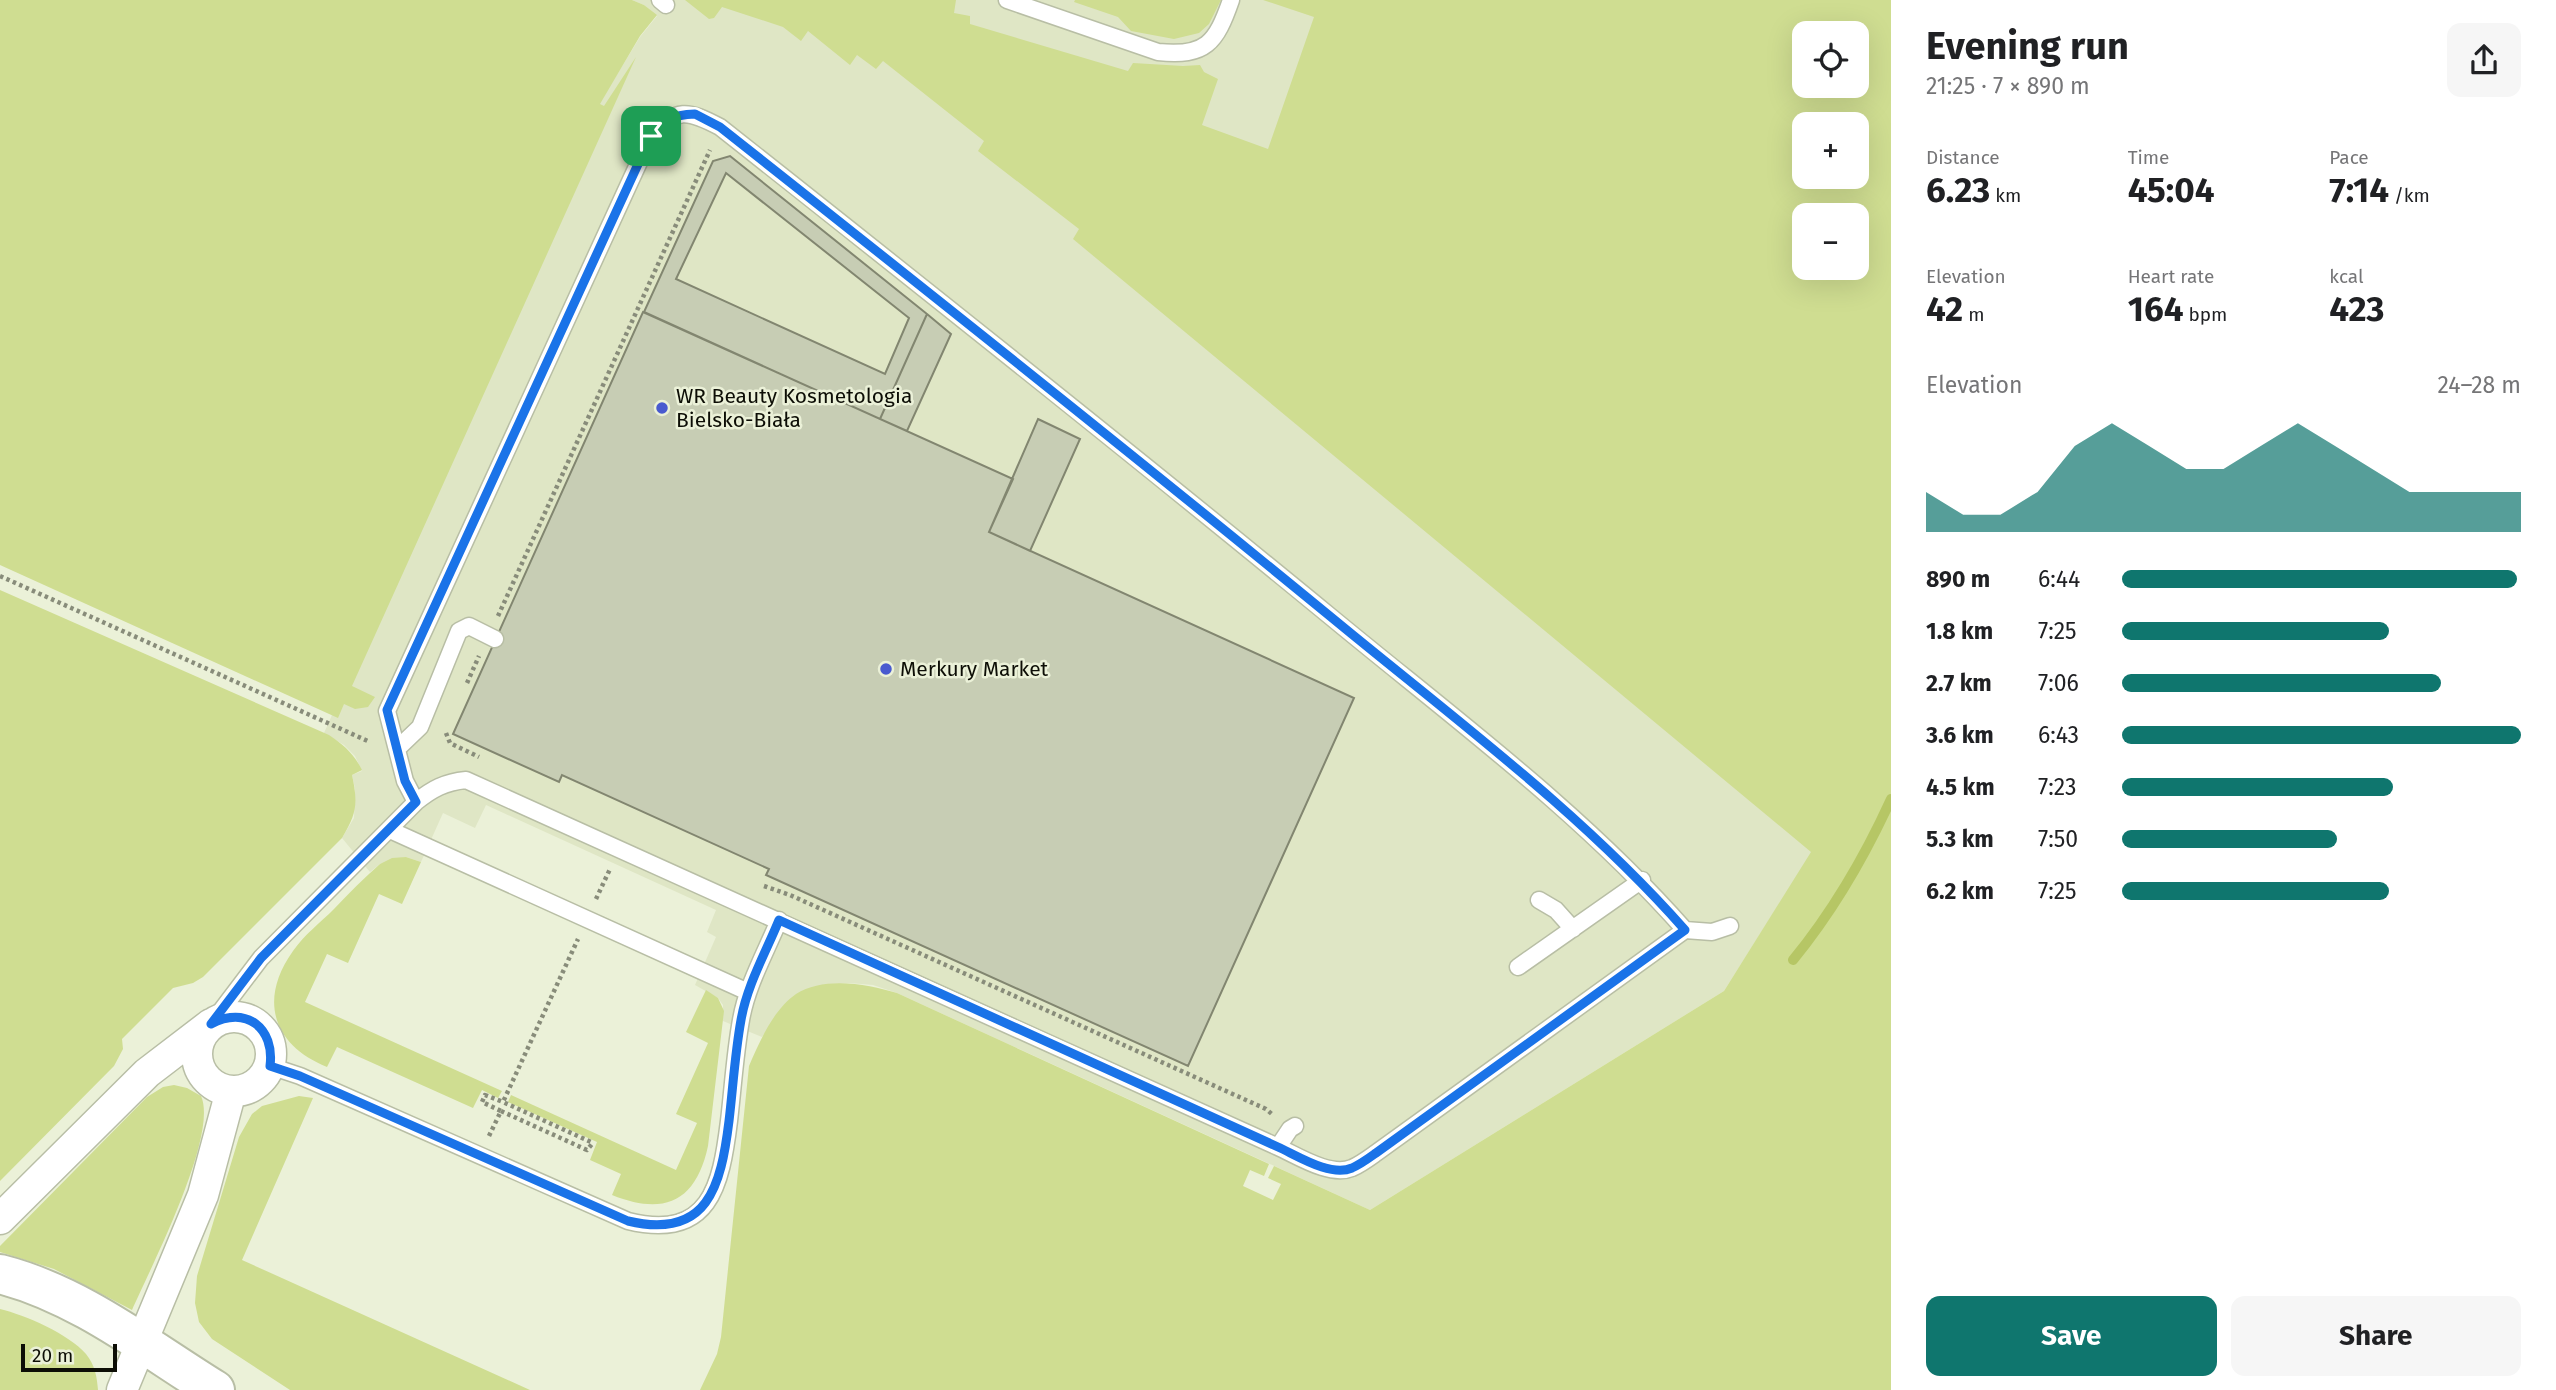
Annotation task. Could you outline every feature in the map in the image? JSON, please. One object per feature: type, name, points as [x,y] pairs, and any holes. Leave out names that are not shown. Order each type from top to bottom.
[{"type":"main road","points":[[0,1274],[52,1292],[142,1343],[215,1390]]},
{"type":"street","points":[[0,1219],[147,1073],[211,1024],[222,1018],[245,1018],[256,1023],[270,1042],[270,1066],[259,1082],[241,1091],[231,1091],[208,1081],[200,1071],[197,1046],[211,1024]]},
{"type":"street","points":[[122,1390],[203,1195],[231,1091]]},
{"type":"lane","points":[[1007,0],[1158,52],[1183,55],[1202,48],[1221,30],[1231,0]]},
{"type":"lane","points":[[416,802],[405,781],[387,710],[651,136],[665,120],[695,114],[720,127],[1090,420],[1553,800],[1642,880],[1685,930]]},
{"type":"lane","points":[[397,749],[420,727],[459,631],[469,625],[492,638]]},
{"type":"lane","points":[[211,1024],[261,958],[416,802],[432,789],[449,782],[466,780],[1278,1147],[1340,1170],[1352,1168],[1376,1153],[1685,930],[1712,932],[1730,926]]},
{"type":"lane","points":[[390,830],[748,992]]},
{"type":"lane","points":[[1518,967],[1642,880]]},
{"type":"lane","points":[[1539,900],[1556,910],[1573,929]]},
{"type":"lane","points":[[270,1066],[300,1076],[628,1221],[663,1225],[689,1218],[711,1198],[719,1181],[725,1157],[741,1018],[748,992],[779,920]]},
{"type":"lane","points":[[1278,1147],[1292,1127]]},
{"type":"path","points":[[462,694],[492,638],[720,127]]},
{"type":"path","points":[[0,576],[376,745],[397,749]]},
{"type":"path","points":[[446,728],[446,737],[450,743],[488,761]]},
{"type":"path","points":[[503,1102],[620,848]]},
{"type":"path","points":[[756,883],[790,895],[1266,1109],[1292,1127]]},
{"type":"path","points":[[485,1095],[592,1144],[587,1150],[501,1111],[482,1102],[485,1095]]},
{"type":"path","points":[[480,1155],[501,1111]]},
{"type":"shaded area","points":[[632,0],[1346,0],[1812,852],[1724,991],[1370,1210],[897,993],[873,985],[849,983],[821,986],[797,994],[779,1012],[762,1037],[723,1021],[723,1005],[718,998],[695,985],[716,937],[707,932],[716,910],[486,805],[475,828],[443,813],[421,862],[406,857],[380,864],[370,872],[342,838],[354,818],[355,789],[352,775],[362,771],[355,756],[344,745],[324,733],[603,107],[599,104],[640,37],[657,16],[644,5]]},
{"type":"green space","points":[[0,0],[632,0],[657,15],[640,36],[600,104],[604,106],[636,57],[352,686],[375,697],[368,707],[355,709],[344,704],[338,718],[0,565]]},
{"type":"green space","points":[[685,0],[956,0],[954,13],[970,16],[970,24],[1128,71],[1133,63],[1200,65],[1204,72],[1218,79],[1202,125],[1268,149],[1314,17],[1263,0],[1891,0],[1891,1390],[700,1390],[717,1354],[721,1337],[749,1066],[780,1008],[807,988],[846,983],[897,993],[1269,1164],[1264,1176],[1250,1170],[1243,1186],[1273,1200],[1281,1184],[1268,1178],[1274,1166],[1370,1210],[1724,991],[1811,852],[1073,239],[1079,229],[978,151],[984,141],[883,61],[876,69],[857,55],[850,65],[808,31],[801,41],[783,27],[722,7],[714,18],[709,19]]},
{"type":"green space","points":[[1221,0],[1209,24],[1199,33],[1174,39],[1131,31],[1118,17],[1074,2]]},
{"type":"green space","points":[[0,590],[329,735],[348,750],[362,770],[352,775],[355,808],[342,838],[203,977],[193,983],[173,988],[122,1039],[123,1049],[114,1066],[0,1181]]},
{"type":"green space","points":[[406,857],[421,862],[402,904],[379,894],[348,963],[327,954],[305,1002],[502,1091],[498,1098],[482,1090],[473,1108],[337,1047],[327,1067],[294,1046],[283,1034],[277,1019],[274,1003],[276,987],[282,969],[297,945],[380,864],[392,858]]},
{"type":"green space","points":[[706,990],[718,998],[724,1011],[708,1146],[703,1165],[695,1180],[686,1192],[675,1199],[647,1204],[612,1195],[621,1174],[590,1160],[597,1142],[508,1102],[511,1095],[676,1170],[697,1123],[676,1114],[708,1043],[686,1032]]},
{"type":"green space","points":[[174,1085],[187,1088],[201,1096],[204,1115],[200,1140],[180,1202],[132,1310],[54,1269],[0,1252],[0,1246],[147,1097],[163,1087]]},
{"type":"green space","points":[[299,1096],[313,1098],[242,1260],[530,1390],[290,1390],[212,1339],[199,1322],[195,1303],[197,1276],[239,1137],[252,1114],[262,1106]]},
{"type":"green space","points":[[0,1309],[46,1326],[69,1339],[92,1362],[98,1390],[0,1390]]},
{"type":"building","points":[[730,156],[927,314],[880,419],[644,312],[713,161]],"holes":[[[726,173],[909,318],[885,374],[676,279]]]},
{"type":"building","name":"Merkury Market","points":[[643,312],[1013,479],[989,532],[1354,698],[1188,1066],[766,875],[769,869],[562,775],[559,782],[453,734]]},
{"type":"building","points":[[927,314],[951,334],[907,431],[880,419]]},
{"type":"building","points":[[1038,419],[1080,439],[1030,551],[989,532]]},
{"type":"waterway","points":[[1793,960],[1822,922],[1847,882],[1891,799]]},
{"type":"place","name":"WR Beauty Kosmetologia Bielsko-Biała","points":[[662,408]]},
{"type":"place","name":"Merkury Market","points":[[886,669]]},
{"type":"route","points":[[695,114],[720,127],[1090,420],[1553,800],[1642,880],[1685,930],[1376,1153],[1352,1168],[1340,1170],[1278,1147],[779,920],[748,992],[741,1018],[725,1157],[719,1181],[711,1198],[701,1209],[689,1218],[663,1225],[628,1221],[300,1076],[270,1066],[270,1042],[256,1023],[245,1018],[222,1018],[211,1024],[261,958],[416,802],[405,781],[387,710],[651,136],[665,120],[680,115],[695,114]]}]
